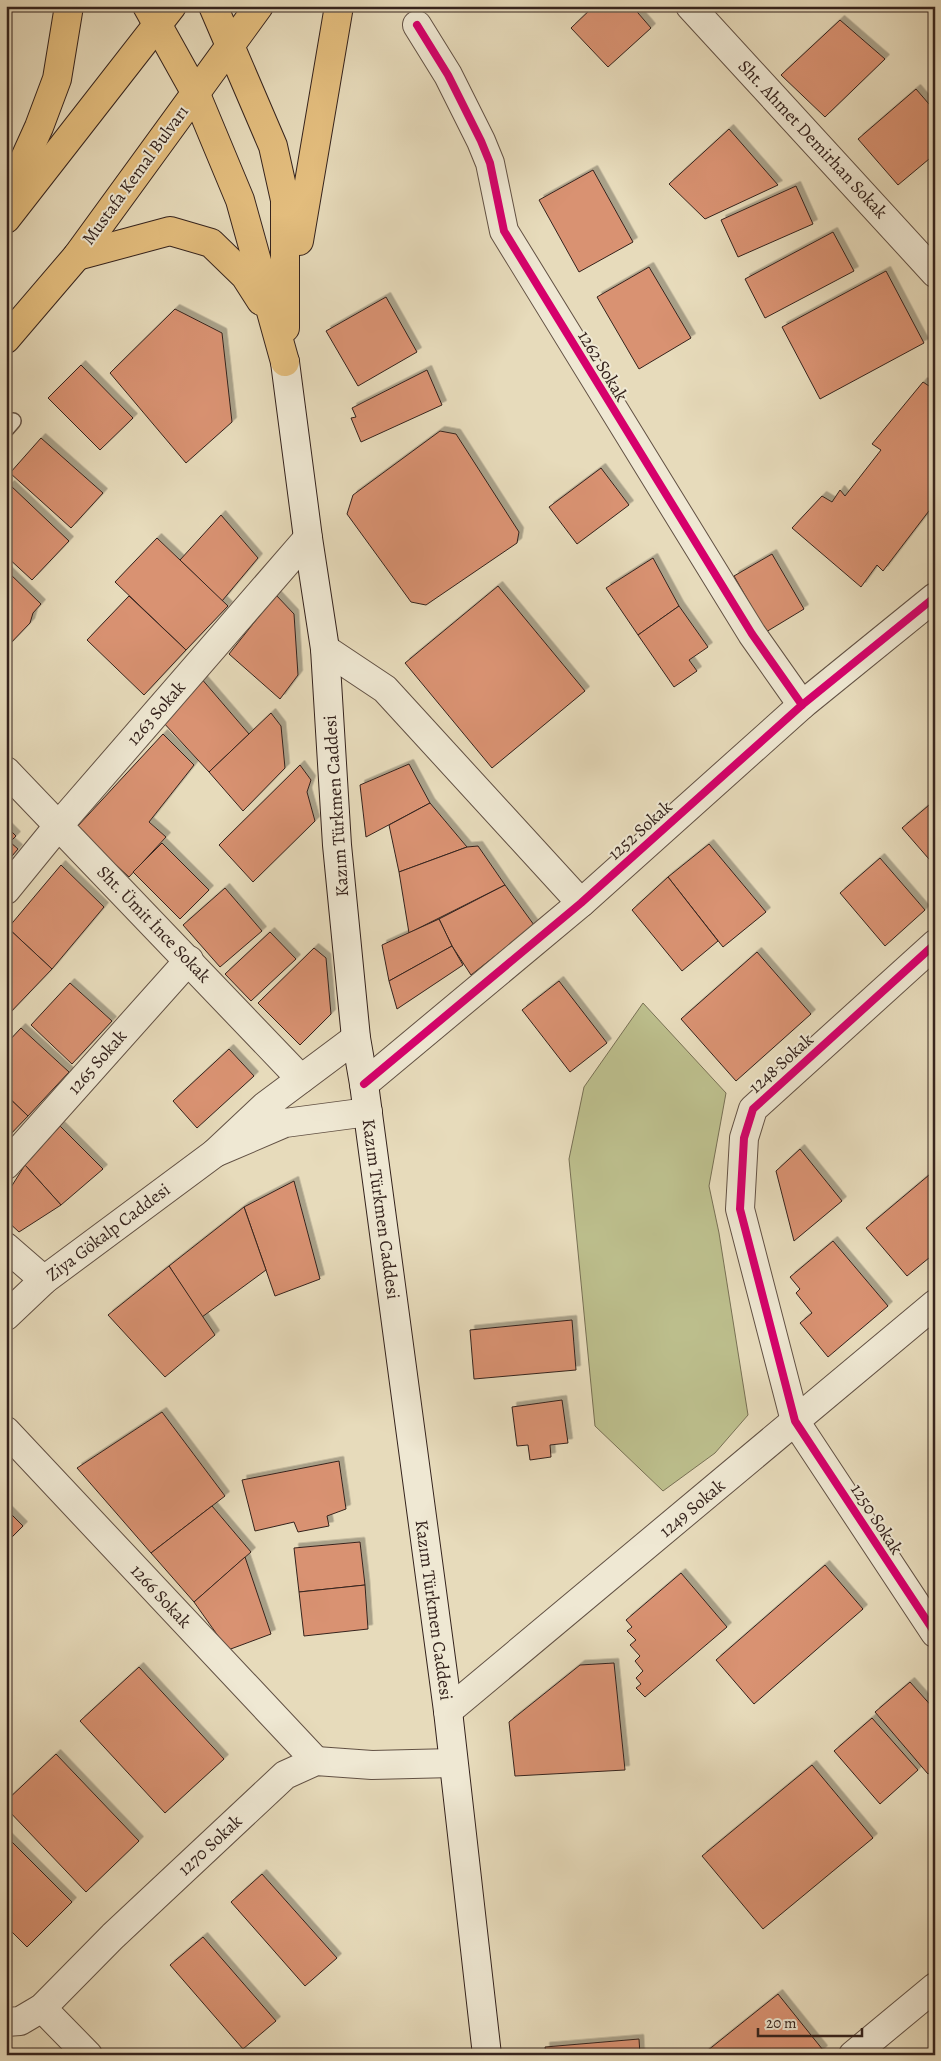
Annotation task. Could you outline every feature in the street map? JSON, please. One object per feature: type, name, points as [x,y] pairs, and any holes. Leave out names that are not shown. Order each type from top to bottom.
[{"type":"highway","points":[[6,200],[39,127],[57,79],[70,6]]},
{"type":"highway","points":[[213,6],[273,146],[285,200],[285,362]]},
{"type":"highway","name":"Mustafa Kemal Bulvarı","points":[[6,339],[76,256],[260,6]]},
{"type":"highway","points":[[285,362],[300,225],[339,6]]},
{"type":"highway","points":[[6,219],[159,12],[196,92],[240,200],[285,362]]},
{"type":"highway","points":[[76,256],[170,231],[211,243],[246,276],[271,317],[285,362]]},
{"type":"street","name":"Sht. Ahmet Demirhan Sokak","points":[[690,6],[935,273]]},
{"type":"street","name":"1262 Sokak","points":[[417,24],[448,75],[481,141],[490,163],[504,231],[752,634],[802,705]]},
{"type":"street","name":"Kazım Türkmen Caddesi","points":[[285,362],[308,538],[325,649],[337,845],[356,1038],[368,1112],[448,1711],[487,2055]]},
{"type":"street","name":"1263 Sokak","points":[[6,890],[59,825],[308,538]]},
{"type":"street","name":"1252 Sokak","points":[[364,1084],[581,904],[802,705],[935,597]]},
{"type":"street","points":[[325,649],[385,689],[581,904]]},
{"type":"street","name":"Sht. Ümit İnce Sokak","points":[[6,771],[301,1079]]},
{"type":"street","name":"1248 Sokak","points":[[795,1422],[740,1209],[744,1138],[752,1109],[935,944]]},
{"type":"street","name":"1265 Sokak","points":[[6,1166],[189,960]]},
{"type":"street","points":[[215,1153],[265,1106],[356,1038]]},
{"type":"street","points":[[215,1153],[285,1123],[368,1112]]},
{"type":"street","name":"Ziya Gökalp Caddesi","points":[[6,1316],[44,1280],[215,1153]]},
{"type":"street","points":[[6,1247],[44,1280]]},
{"type":"street","name":"1249 Sokak","points":[[448,1711],[935,1304]]},
{"type":"street","name":"1250 Sokak","points":[[795,1422],[935,1633]]},
{"type":"street","name":"1266 Sokak","points":[[6,1431],[316,1761]]},
{"type":"street","name":"1270 Sokak","points":[[6,2022],[20,2021],[42,2008],[113,1936],[285,1775],[316,1761],[372,1765],[453,1763]]},
{"type":"street","points":[[853,2055],[935,1986]]},
{"type":"street","points":[[42,2008],[88,2055]]},
{"type":"green space","points":[[643,1003],[726,1093],[709,1186],[719,1233],[748,1415],[715,1453],[663,1491],[595,1426],[569,1159],[584,1087]]},
{"type":"building","points":[[594,6],[632,6],[651,28],[608,67],[571,28]]},
{"type":"building","points":[[840,20],[885,59],[825,117],[781,75]]},
{"type":"building","points":[[916,89],[935,111],[935,154],[898,185],[858,139]]},
{"type":"building","points":[[729,129],[778,185],[705,219],[669,184]]},
{"type":"building","points":[[593,170],[633,242],[579,272],[539,200]]},
{"type":"building","points":[[796,186],[813,224],[738,257],[721,220]]},
{"type":"building","points":[[833,232],[854,271],[765,318],[745,279]]},
{"type":"building","points":[[649,267],[691,338],[639,369],[597,297]]},
{"type":"building","points":[[886,271],[924,343],[820,399],[782,327]]},
{"type":"building","points":[[386,297],[417,352],[358,386],[326,331]]},
{"type":"building","points":[[175,309],[222,333],[232,422],[186,463],[110,373]]},
{"type":"building","points":[[81,365],[133,418],[100,450],[48,398]]},
{"type":"building","points":[[427,370],[442,405],[361,442],[351,418],[356,417],[352,408]]},
{"type":"building","points":[[923,382],[935,390],[935,503],[883,571],[877,565],[861,587],[792,528],[822,496],[832,502],[840,490],[845,496],[881,450],[872,444]]},
{"type":"building","points":[[440,431],[456,434],[519,532],[517,543],[426,605],[411,602],[347,514],[353,495]]},
{"type":"building","points":[[41,438],[103,493],[71,528],[10,473]]},
{"type":"building","points":[[601,468],[629,505],[577,544],[549,507]]},
{"type":"building","points":[[10,485],[69,541],[32,580],[6,556],[6,489]]},
{"type":"building","points":[[221,515],[258,558],[222,601],[180,560]]},
{"type":"building","points":[[157,538],[228,606],[186,650],[115,582]]},
{"type":"building","points":[[772,554],[804,609],[766,632],[734,576]]},
{"type":"building","points":[[653,558],[679,606],[638,635],[606,588]]},
{"type":"building","points":[[6,570],[41,604],[33,613],[30,623],[6,648]]},
{"type":"building","points":[[498,586],[585,691],[492,768],[405,663]]},
{"type":"building","points":[[276,595],[294,614],[298,675],[280,699],[229,654]]},
{"type":"building","points":[[129,596],[186,650],[144,695],[87,640]]},
{"type":"building","points":[[679,606],[708,647],[689,660],[697,671],[674,687],[638,635]]},
{"type":"building","points":[[200,677],[249,734],[209,772],[162,721]]},
{"type":"building","points":[[271,713],[281,726],[285,768],[243,811],[209,772]]},
{"type":"building","points":[[163,734],[194,765],[149,822],[166,837],[129,877],[76,828]]},
{"type":"building","points":[[409,764],[430,803],[366,837],[360,785]]},
{"type":"building","points":[[300,765],[311,780],[307,792],[315,821],[253,882],[219,845]]},
{"type":"building","points":[[935,800],[935,866],[902,828]]},
{"type":"building","points":[[430,803],[467,847],[399,872],[389,825]]},
{"type":"building","points":[[6,826],[16,836],[10,842],[18,849],[6,863]]},
{"type":"building","points":[[162,843],[209,890],[180,919],[133,872]]},
{"type":"building","points":[[709,844],[766,912],[723,947],[668,877]]},
{"type":"building","points":[[478,846],[505,885],[409,933],[399,872],[467,847]]},
{"type":"building","points":[[880,858],[925,910],[885,946],[840,893]]},
{"type":"building","points":[[61,865],[104,907],[52,969],[8,928]]},
{"type":"building","points":[[668,877],[718,941],[682,971],[632,910]]},
{"type":"building","points":[[505,885],[534,925],[471,975],[452,946],[439,919]]},
{"type":"building","points":[[225,888],[262,931],[220,967],[183,925]]},
{"type":"building","points":[[439,919],[452,946],[389,981],[382,945]]},
{"type":"building","points":[[8,928],[52,969],[6,1017],[6,930]]},
{"type":"building","points":[[270,932],[296,959],[251,1001],[225,974]]},
{"type":"building","points":[[452,946],[463,965],[397,1009],[389,981]]},
{"type":"building","points":[[314,948],[326,958],[331,1014],[300,1045],[258,1003]]},
{"type":"building","points":[[757,952],[811,1014],[736,1081],[681,1019]]},
{"type":"building","points":[[559,981],[607,1043],[570,1072],[522,1010]]},
{"type":"building","points":[[70,983],[112,1021],[72,1064],[31,1025]]},
{"type":"building","points":[[21,1028],[69,1072],[28,1116],[6,1095],[6,1044]]},
{"type":"building","points":[[229,1049],[254,1076],[197,1128],[173,1101]]},
{"type":"building","points":[[6,1095],[28,1116],[6,1139]]},
{"type":"building","points":[[60,1126],[103,1169],[61,1205],[25,1165]]},
{"type":"building","points":[[800,1149],[842,1201],[794,1241],[776,1171]]},
{"type":"building","points":[[25,1165],[61,1205],[19,1232],[6,1220],[6,1195]]},
{"type":"building","points":[[935,1170],[935,1253],[907,1276],[866,1228]]},
{"type":"building","points":[[294,1181],[320,1279],[275,1296],[244,1207]]},
{"type":"building","points":[[244,1207],[266,1270],[202,1317],[169,1266]]},
{"type":"building","points":[[833,1241],[888,1306],[828,1357],[800,1323],[812,1313],[796,1293],[800,1289],[790,1277]]},
{"type":"building","points":[[169,1266],[215,1335],[165,1377],[108,1315]]},
{"type":"building","points":[[572,1320],[576,1370],[474,1379],[470,1330]]},
{"type":"building","points":[[562,1400],[568,1443],[550,1445],[551,1457],[530,1460],[528,1445],[517,1446],[512,1407]]},
{"type":"building","points":[[162,1412],[225,1496],[151,1553],[77,1468]]},
{"type":"building","points":[[339,1461],[346,1509],[327,1516],[329,1526],[298,1532],[294,1522],[255,1531],[242,1480]]},
{"type":"building","points":[[212,1506],[251,1552],[194,1602],[151,1553]]},
{"type":"building","points":[[6,1509],[23,1526],[6,1543]]},
{"type":"building","points":[[360,1542],[365,1585],[299,1592],[294,1548]]},
{"type":"building","points":[[245,1557],[271,1634],[228,1650],[194,1602]]},
{"type":"building","points":[[825,1565],[863,1609],[754,1704],[716,1660]]},
{"type":"building","points":[[681,1573],[727,1627],[645,1697],[636,1688],[641,1684],[636,1678],[643,1671],[635,1661],[640,1656],[630,1645],[636,1640],[627,1631],[632,1627],[626,1620]]},
{"type":"building","points":[[365,1585],[368,1629],[304,1636],[299,1592]]},
{"type":"building","points":[[614,1663],[625,1770],[515,1776],[509,1722],[580,1665]]},
{"type":"building","points":[[139,1667],[224,1759],[165,1813],[80,1721]]},
{"type":"building","points":[[910,1682],[935,1710],[935,1769],[928,1774],[875,1712]]},
{"type":"building","points":[[872,1718],[918,1770],[880,1804],[834,1751]]},
{"type":"building","points":[[56,1754],[139,1841],[86,1892],[6,1808],[6,1801]]},
{"type":"building","points":[[812,1765],[873,1838],[763,1929],[702,1856]]},
{"type":"building","points":[[6,1836],[72,1902],[27,1947],[6,1926]]},
{"type":"building","points":[[262,1874],[337,1958],[305,1986],[231,1902]]},
{"type":"building","points":[[203,1937],[276,2021],[243,2049],[170,1965]]},
{"type":"building","points":[[778,1994],[823,2050],[817,2055],[702,2055]]},
{"type":"building","points":[[639,2039],[640,2055],[546,2055],[545,2047]]},
{"type":"cycle path","points":[[417,25],[448,75],[481,141],[490,163],[504,231],[752,634],[802,705]]},
{"type":"cycle path","points":[[364,1084],[581,903],[802,705],[935,597]]},
{"type":"cycle path","points":[[935,944],[753,1109],[744,1138],[740,1209],[795,1421],[935,1633]]}]
